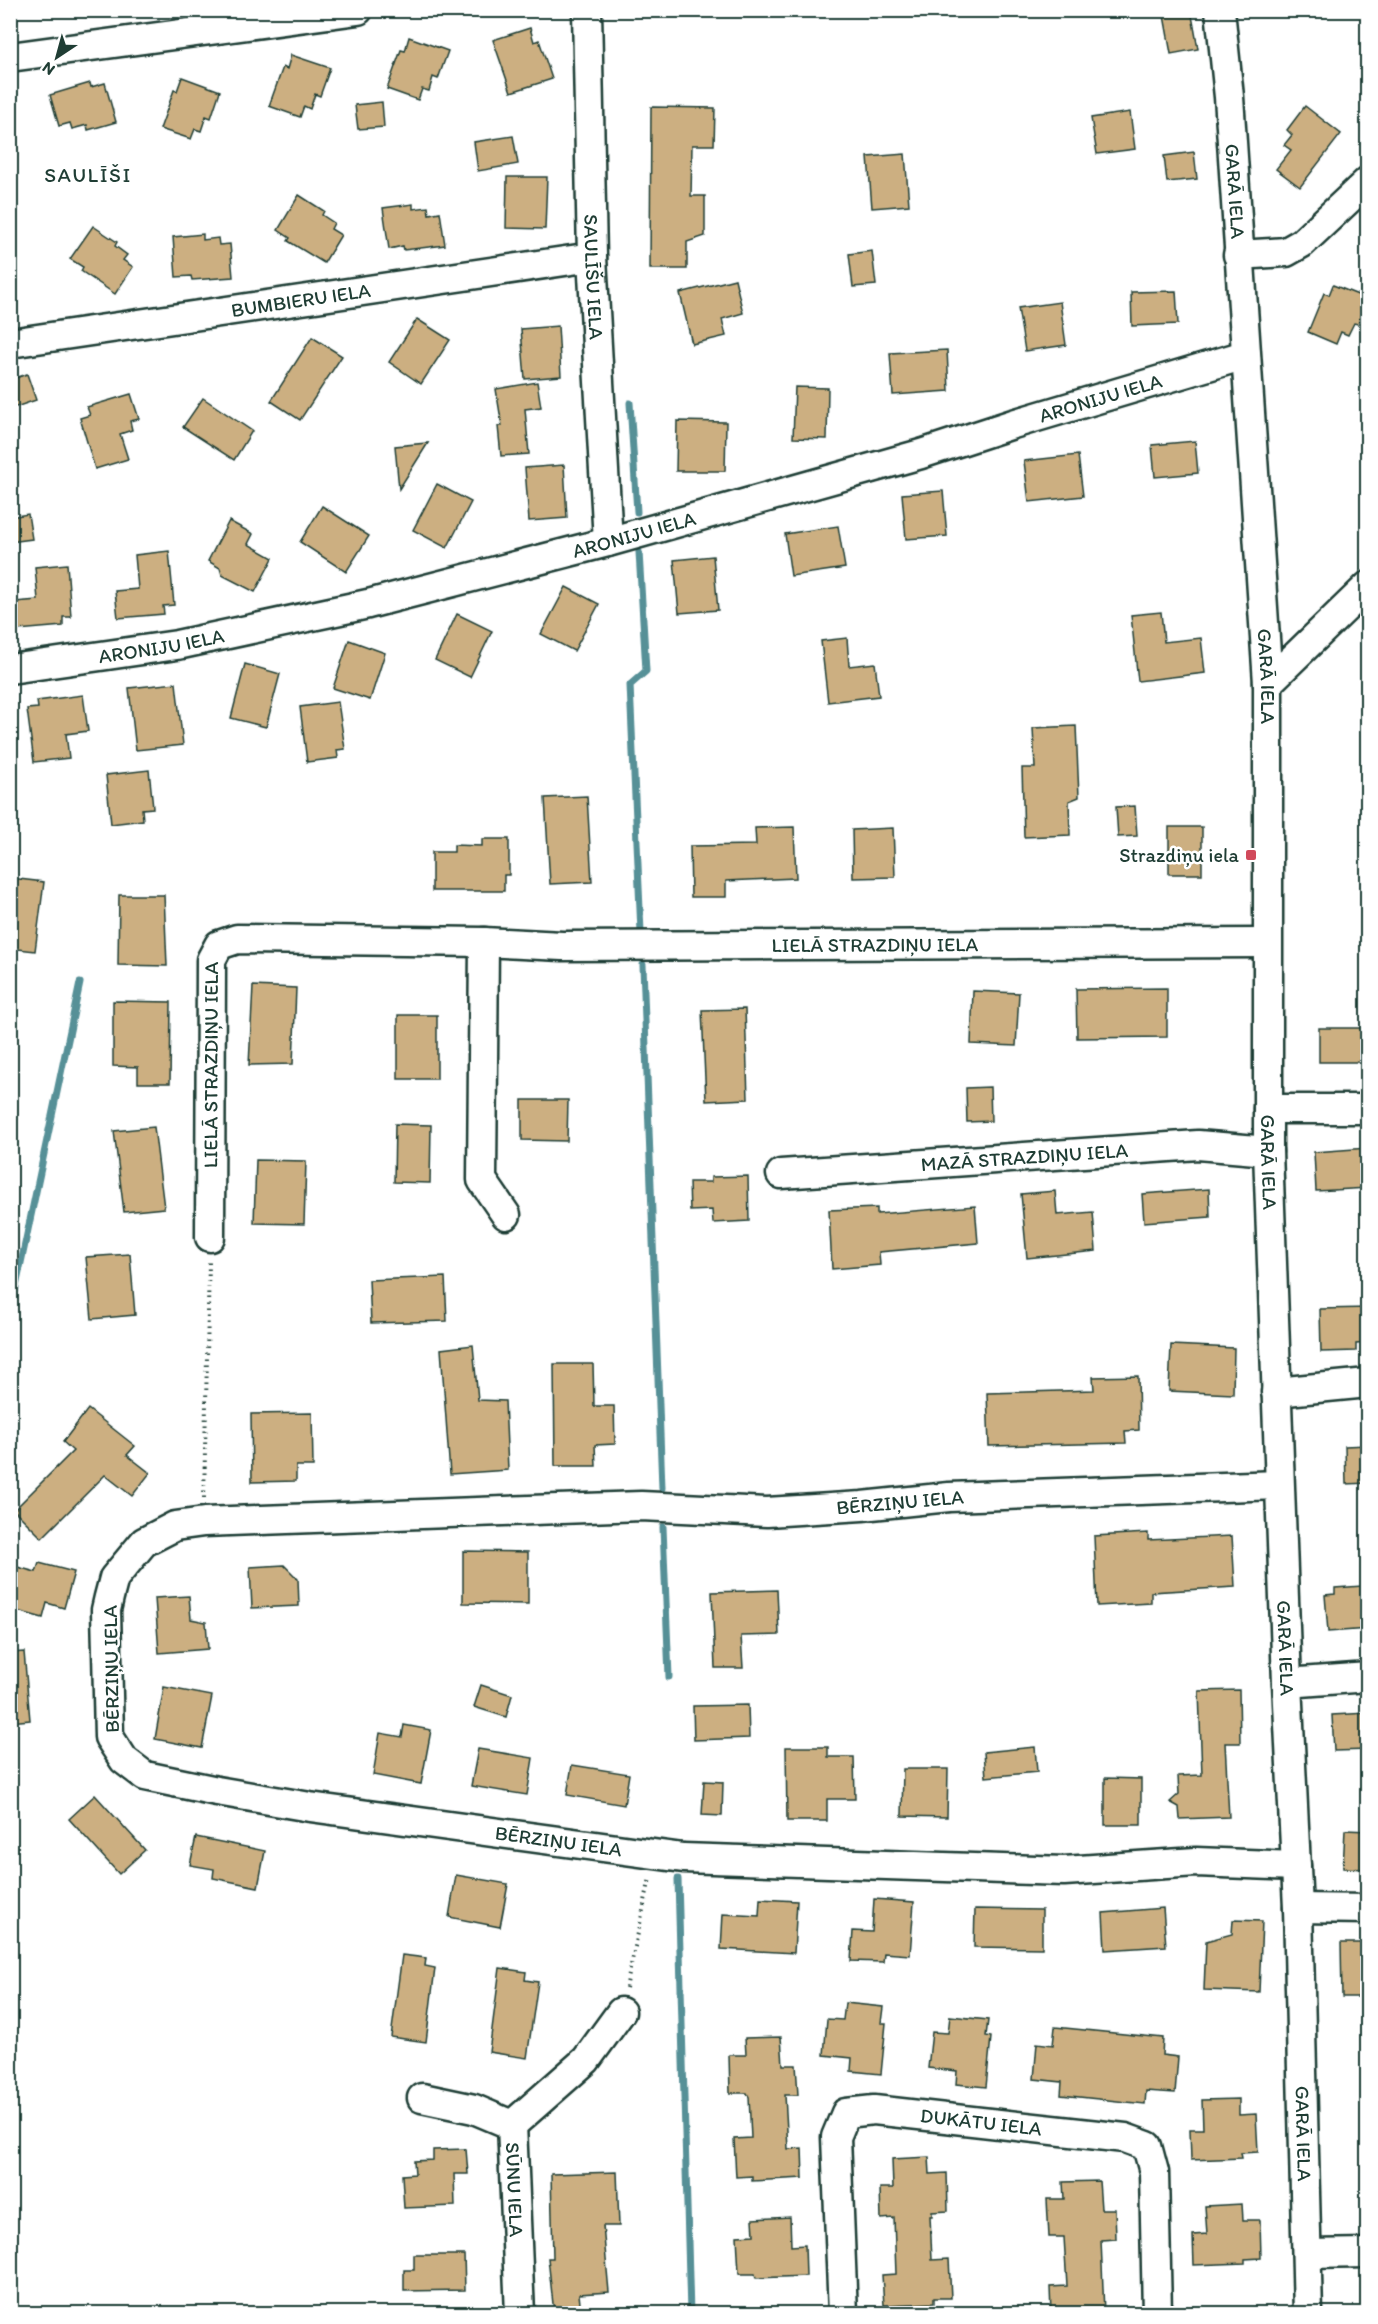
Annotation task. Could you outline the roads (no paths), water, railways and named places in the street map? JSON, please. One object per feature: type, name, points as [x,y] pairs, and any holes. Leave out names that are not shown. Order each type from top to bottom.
[{"type":"street","points":[[10,57],[358,10]]},
{"type":"street","name":"SAULĪŠU IELA","points":[[587,10],[592,257],[608,542]]},
{"type":"street","name":"GARĀ IELA","points":[[1220,10],[1229,97],[1268,683],[1268,1151],[1279,1485],[1298,1908],[1308,2313]]},
{"type":"street","points":[[1238,255],[1286,252],[1302,243],[1368,181]]},
{"type":"street","name":"BUMBIERU IELA","points":[[10,343],[592,257]]},
{"type":"street","name":"ARONIJU IELA","points":[[10,669],[177,645],[368,604],[608,542],[921,454],[1013,424],[1245,355]]},
{"type":"street","points":[[1268,683],[1368,586]]},
{"type":"street","name":"LIELĀ STRAZDIŅU IELA","points":[[210,1238],[211,960],[219,945],[237,939],[484,942],[562,946],[1267,943]]},
{"type":"street","points":[[484,942],[482,1180],[506,1215]]},
{"type":"street","points":[[1268,1109],[1368,1109]]},
{"type":"street","name":"MAZĀ STRAZDIŅU IELA","points":[[781,1174],[1198,1145],[1268,1151]]},
{"type":"street","points":[[1276,1392],[1368,1383]]},
{"type":"street","name":"BĒRZIŅU IELA","points":[[1279,1485],[949,1497],[862,1506],[767,1512],[641,1506],[204,1522],[175,1526],[144,1542],[114,1578],[106,1610],[109,1737],[124,1760],[144,1776],[310,1807],[683,1858],[1064,1871],[1196,1862],[1296,1866]]},
{"type":"street","points":[[1287,1683],[1368,1677]]},
{"type":"street","points":[[1298,1908],[1368,1909]]},
{"type":"street","points":[[512,2125],[586,2060],[621,2012]]},
{"type":"street","name":"SŪNU IELA","points":[[422,2098],[474,2109],[512,2125],[520,2313]]},
{"type":"street","name":"DUKĀTU IELA","points":[[843,2313],[836,2137],[846,2113],[874,2110],[1125,2138],[1147,2146],[1154,2172],[1157,2313]]},
{"type":"street","points":[[1307,2254],[1368,2253]]},
{"type":"waterway","points":[[630,403],[637,512]]},
{"type":"waterway","points":[[639,552],[646,671],[630,685],[641,932]]},
{"type":"waterway","points":[[643,965],[662,1488]]},
{"type":"waterway","points":[[10,1315],[80,983]]},
{"type":"waterway","points":[[663,1527],[669,1677]]},
{"type":"waterway","points":[[678,1879],[690,2314]]},
{"type":"place","name":"Strazdiņu iela","points":[[1251,855]]},
{"type":"district","name":"SAULĪŠI","points":[[88,174]]}]
